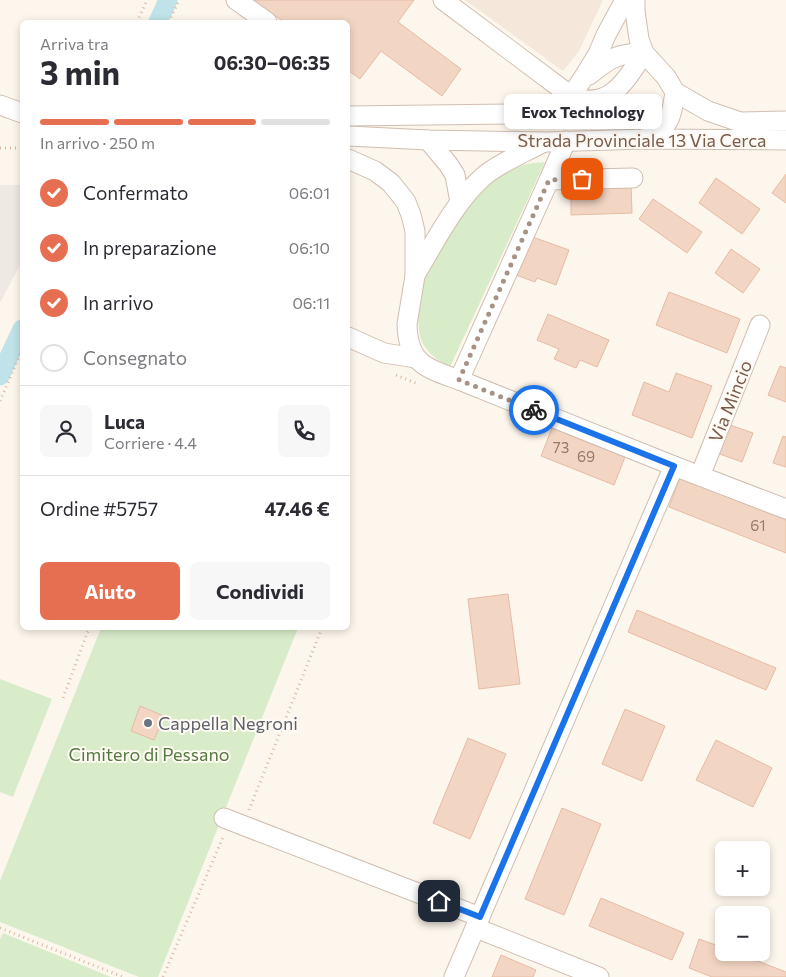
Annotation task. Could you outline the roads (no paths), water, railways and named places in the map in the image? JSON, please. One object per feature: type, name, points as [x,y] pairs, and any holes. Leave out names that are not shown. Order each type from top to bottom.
[{"type":"street","points":[[236,0],[264,20]]},
{"type":"street","points":[[443,0],[571,96],[580,100],[592,101],[610,95],[628,78],[644,53]]},
{"type":"street","points":[[350,116],[541,112],[571,96],[598,54],[625,0]]},
{"type":"street","points":[[635,0],[639,39],[644,53],[666,77],[676,92],[708,111],[740,122],[786,121]]},
{"type":"street","points":[[582,80],[605,62],[626,54],[644,53]]},
{"type":"street","points":[[645,139],[659,133],[666,126],[672,113],[676,92]]},
{"type":"street","points":[[0,105],[20,112]]},
{"type":"street","name":"Strada Provinciale 13 Via Cerca","points":[[350,136],[428,140],[546,142],[645,139],[786,140]]},
{"type":"street","points":[[428,140],[455,175],[460,202]]},
{"type":"street","points":[[459,380],[566,141]]},
{"type":"street","points":[[415,276],[460,202],[479,181],[491,170],[546,142]]},
{"type":"street","points":[[350,160],[386,179],[406,202],[411,215],[415,231],[415,276],[407,324],[411,351],[424,365],[435,371],[786,509]]},
{"type":"street","points":[[549,180],[633,178]]},
{"type":"street","name":"Via Mincio","points":[[700,476],[760,325]]},
{"type":"street","points":[[350,338],[384,354],[416,358]]},
{"type":"street","points":[[454,977],[674,466]]},
{"type":"street","points":[[233,821],[478,923],[503,938],[599,977]]},
{"type":"waterway","points":[[159,20],[168,0]]},
{"type":"waterway","points":[[0,376],[20,333]]},
{"type":"place","name":"Evox Technology","points":[[582,179]]},
{"type":"place","name":"Cappella Negroni","points":[[148,723]]},
{"type":"park label","name":"Cimitero di Pessano","points":[[149,754]]}]
